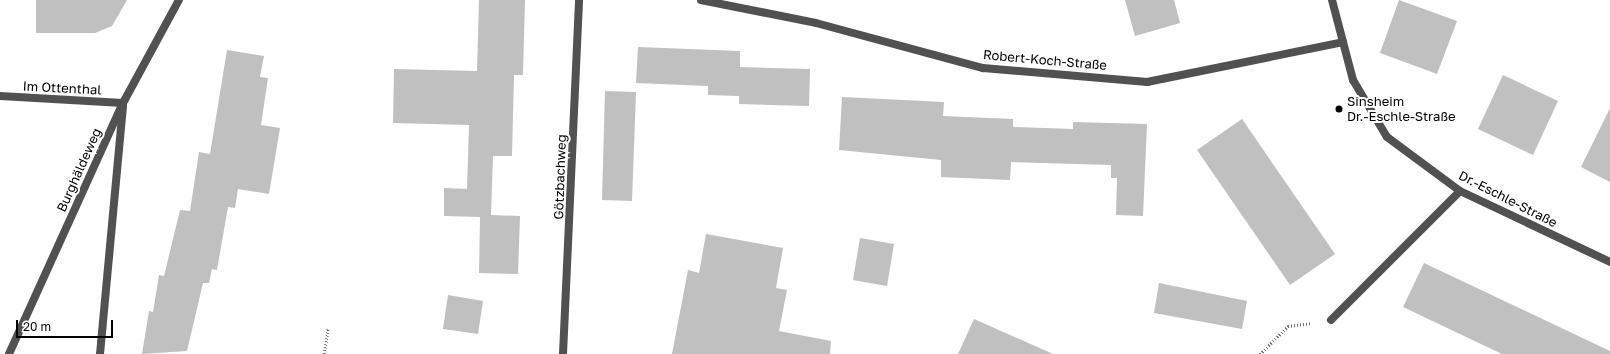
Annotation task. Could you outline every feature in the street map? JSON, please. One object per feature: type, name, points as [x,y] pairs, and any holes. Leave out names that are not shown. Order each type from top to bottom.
[{"type":"street","name":"Burghäldeweg","points":[[9,354],[123,103],[179,0]]},
{"type":"street","name":"Götzbachweg","points":[[563,354],[579,0]]},
{"type":"street","name":"Robert-Koch-Straße","points":[[701,0],[816,23],[983,68],[1147,82],[1343,42]]},
{"type":"street","name":"Dr.-Eschle-Straße","points":[[1332,0],[1353,80],[1387,137],[1460,191],[1610,262]]},
{"type":"street","name":"Im Ottenthal","points":[[0,96],[123,103]]},
{"type":"street","points":[[100,354],[123,103]]},
{"type":"street","points":[[1331,320],[1460,191]]},
{"type":"path","points":[[1260,354],[1288,326],[1331,320]]},
{"type":"path","points":[[324,354],[328,328]]},
{"type":"building","points":[[36,0],[127,0],[112,26],[95,33],[36,33]]},
{"type":"building","points":[[479,0],[525,0],[523,75],[514,75],[512,156],[493,156],[491,215],[520,216],[518,274],[479,273],[480,217],[444,216],[444,188],[467,189],[469,125],[393,123],[394,69],[477,71]]},
{"type":"building","points":[[1125,0],[1174,0],[1180,23],[1135,36]]},
{"type":"building","points":[[1399,0],[1457,21],[1437,74],[1380,53]]},
{"type":"building","points":[[638,47],[740,51],[740,67],[810,69],[809,106],[739,104],[739,96],[708,95],[708,86],[636,83]]},
{"type":"building","points":[[227,50],[264,56],[260,77],[268,78],[261,125],[280,128],[269,194],[238,189],[235,208],[228,207],[217,270],[212,269],[209,283],[203,283],[187,351],[142,354],[149,311],[153,312],[159,275],[164,276],[180,210],[190,211],[199,152],[210,154]]},
{"type":"building","points":[[1503,75],[1558,101],[1533,155],[1478,129]]},
{"type":"building","points":[[605,91],[636,92],[632,201],[602,200]]},
{"type":"building","points":[[842,97],[944,102],[943,116],[1013,119],[1013,127],[1073,129],[1073,122],[1147,124],[1143,216],[1116,215],[1117,178],[1111,178],[1111,165],[1011,162],[1010,180],[941,177],[941,160],[839,150]]},
{"type":"building","points":[[1610,108],[1610,182],[1581,167]]},
{"type":"building","points":[[1242,119],[1335,254],[1290,285],[1197,150]]},
{"type":"building","points":[[706,234],[783,248],[776,288],[787,290],[779,331],[831,341],[830,354],[672,354],[688,270],[699,273]]},
{"type":"building","points":[[860,238],[894,244],[887,286],[853,280]]},
{"type":"building","points":[[1424,263],[1610,351],[1610,354],[1502,354],[1403,307]]},
{"type":"building","points":[[1159,283],[1247,301],[1242,329],[1154,313]]},
{"type":"building","points":[[448,295],[483,301],[478,334],[443,329]]},
{"type":"building","points":[[974,319],[1053,354],[958,354]]},
{"type":"place","name":"Sinsheim Dr.-Eschle-Straße","points":[[1339,109]]}]
